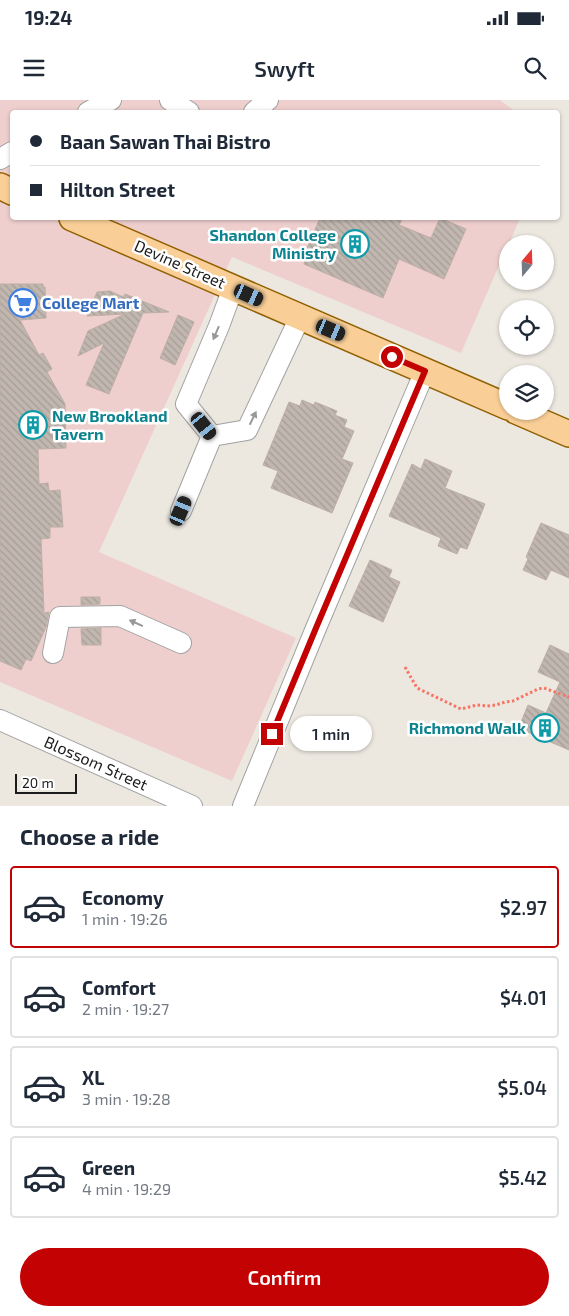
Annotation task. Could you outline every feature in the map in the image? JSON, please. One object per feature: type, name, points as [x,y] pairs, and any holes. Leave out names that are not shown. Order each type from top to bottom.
[{"type":"main road","name":"Devine Street","points":[[77,220],[499,403]]},
{"type":"main road","points":[[537,420],[569,434]]},
{"type":"street","points":[[92,110],[112,100]]},
{"type":"street","points":[[170,100],[186,110]]},
{"type":"street","points":[[256,110],[268,100]]},
{"type":"street","points":[[212,436],[186,404],[233,288]]},
{"type":"street","points":[[212,436],[248,430],[300,317]]},
{"type":"street","points":[[243,806],[425,371]]},
{"type":"street","points":[[181,511],[212,436]]},
{"type":"street","points":[[53,653],[60,617],[120,616],[181,643]]},
{"type":"street","name":"Blossom Street","points":[[0,720],[192,806]]},
{"type":"path","points":[[405,666],[417,688],[461,709],[477,705],[496,706],[514,701],[544,688],[569,697]]},
{"type":"shaded area","points":[[0,100],[500,100],[513,110],[10,110],[10,220],[519,220],[513,235],[499,235],[499,265],[461,353],[232,257],[99,552],[296,638],[232,781],[0,682]]},
{"type":"building","name":"Shandon College Ministry","points":[[319,220],[402,220],[399,225],[431,238],[439,220],[445,220],[466,229],[444,279],[399,259],[383,298],[304,264],[305,261],[302,260]]},
{"type":"building","points":[[0,284],[43,284],[43,287],[45,287],[46,318],[20,320],[39,355],[43,353],[52,369],[47,372],[65,404],[66,448],[38,449],[39,484],[48,483],[49,491],[60,490],[63,527],[50,527],[50,538],[41,539],[44,613],[49,612],[46,627],[31,661],[26,659],[21,670],[0,661]]},
{"type":"building","points":[[110,291],[123,297],[125,294],[169,312],[143,313],[109,394],[86,385],[104,343],[78,356],[88,331],[125,314],[87,316],[97,292]]},
{"type":"building","points":[[178,315],[194,322],[175,365],[160,358]]},
{"type":"building","points":[[302,400],[314,405],[315,402],[337,411],[335,415],[347,420],[344,427],[354,431],[342,459],[353,463],[332,513],[271,488],[278,471],[263,465],[289,402],[300,406]]},
{"type":"building","points":[[425,459],[452,471],[445,488],[485,504],[467,549],[460,547],[457,554],[438,546],[441,538],[389,516],[412,464],[421,469]]},
{"type":"building","points":[[541,523],[569,535],[569,578],[551,570],[546,580],[523,570],[528,559],[526,557]]},
{"type":"building","points":[[370,560],[392,570],[389,577],[400,582],[383,622],[349,606]]},
{"type":"building","points":[[81,597],[100,597],[100,604],[81,605]]},
{"type":"building","points":[[101,628],[101,645],[82,645],[81,629]]},
{"type":"building","points":[[550,645],[569,654],[569,750],[519,727],[528,705],[546,713],[560,682],[538,672]]},
{"type":"place","name":"Shandon College Ministry","points":[[355,244]]},
{"type":"place","name":"College Mart","points":[[23,303]]},
{"type":"place","name":"New Brookland Tavern","points":[[33,425]]},
{"type":"place","name":"Richmond Walk","points":[[545,728]]},
{"type":"route","points":[[272,734],[425,371],[392,357]]}]
